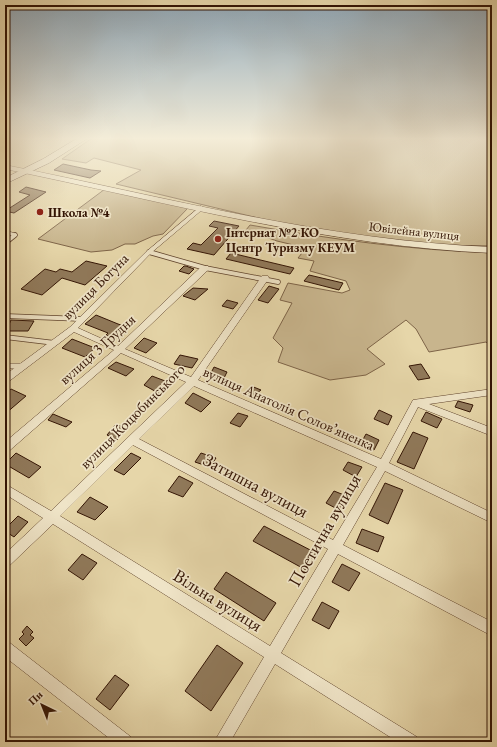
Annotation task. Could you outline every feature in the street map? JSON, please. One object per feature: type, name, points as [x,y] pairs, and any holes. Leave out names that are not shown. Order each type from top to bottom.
[{"type":"main road","points":[[5,181],[20,173]]},
{"type":"main road","points":[[5,191],[33,173]]},
{"type":"street","name":"Ювілейна вулиця","points":[[38,173],[272,224],[349,237],[428,246],[492,250]]},
{"type":"street","name":"вулиця Богуна","points":[[5,380],[73,329],[149,252],[201,208]]},
{"type":"street","name":"вулиця 3 Грудня","points":[[5,448],[119,350],[205,268]]},
{"type":"street","name":"вулиця Коцюбинського","points":[[5,562],[192,382],[265,278]]},
{"type":"street","name":"вулиця Анатолія Соловʼяненка","points":[[73,329],[108,343],[119,350],[383,465],[492,518]]},
{"type":"street","points":[[416,402],[492,392]]},
{"type":"street","name":"Поетична вулиця","points":[[222,742],[383,465],[416,402]]},
{"type":"street","points":[[416,402],[492,432]]},
{"type":"street","name":"Затишна вулиця","points":[[131,440],[492,629]]},
{"type":"street","name":"Вільна вулиця","points":[[5,488],[412,742]]},
{"type":"street","points":[[5,648],[126,742]]},
{"type":"lane","points":[[5,232],[15,235],[5,243]]},
{"type":"lane","points":[[149,252],[205,268],[265,278],[278,282]]},
{"type":"lane","points":[[5,316],[83,319]]},
{"type":"lane","points":[[5,337],[55,343]]},
{"type":"lane","points":[[5,366],[25,366]]},
{"type":"shaded area","points":[[136,173],[492,173],[492,246],[433,245],[361,237],[275,222],[116,184]]},
{"type":"shaded area","points":[[105,189],[188,208],[163,234],[153,236],[135,244],[125,244],[112,250],[91,252],[38,239]]},
{"type":"shaded area","points":[[250,225],[371,243],[462,252],[492,253],[492,347],[486,342],[429,352],[416,329],[406,320],[367,349],[385,364],[366,375],[330,380],[278,362],[283,348],[273,338],[292,303],[280,300],[288,283],[342,293],[350,290],[346,281],[310,271],[314,261],[298,258],[306,248],[277,241],[246,230]]},
{"type":"building","points":[[67,173],[98,173],[90,178]]},
{"type":"building","points":[[26,187],[46,192],[14,213],[5,211],[30,195],[19,192]]},
{"type":"building","name":"Інтернат №2 КО Центр Туризму КЕУМ","points":[[214,221],[239,226],[214,255],[187,249],[193,243],[201,245],[218,228],[209,226]]},
{"type":"building","points":[[231,253],[294,268],[290,274],[226,259]]},
{"type":"building","points":[[86,261],[107,266],[85,285],[62,278],[42,295],[21,289],[45,269],[56,272],[60,269],[72,272]]},
{"type":"building","points":[[184,266],[194,269],[189,274],[179,271]]},
{"type":"building","points":[[309,275],[343,283],[339,290],[304,281]]},
{"type":"building","points":[[269,286],[279,289],[268,303],[258,300]]},
{"type":"building","points":[[193,288],[208,289],[195,300],[183,296]]},
{"type":"building","points":[[227,300],[238,303],[233,309],[222,306]]},
{"type":"building","points":[[96,315],[127,327],[114,339],[106,335],[108,333],[85,324]]},
{"type":"building","points":[[11,320],[34,321],[28,331],[6,331]]},
{"type":"building","points":[[144,338],[157,343],[146,353],[134,348]]},
{"type":"building","points":[[72,339],[95,348],[85,357],[62,348]]},
{"type":"building","points":[[180,355],[198,359],[192,368],[174,364]]},
{"type":"building","points":[[116,362],[134,369],[126,376],[108,368]]},
{"type":"building","points":[[421,364],[430,378],[418,380],[409,366]]},
{"type":"building","points":[[214,367],[227,372],[223,380],[209,377]]},
{"type":"building","points":[[152,376],[173,384],[160,394],[144,385]]},
{"type":"building","points":[[251,386],[261,390],[253,396],[243,395]]},
{"type":"building","points":[[11,389],[26,396],[5,414],[5,394]]},
{"type":"building","points":[[193,393],[211,402],[201,412],[185,403]]},
{"type":"building","points":[[458,401],[473,405],[470,412],[455,407]]},
{"type":"building","points":[[379,410],[392,416],[388,425],[374,419]]},
{"type":"building","points":[[426,412],[442,419],[437,428],[421,421]]},
{"type":"building","points":[[238,413],[248,416],[240,427],[230,423]]},
{"type":"building","points":[[53,414],[72,422],[66,427],[48,420]]},
{"type":"building","points":[[116,424],[127,429],[117,440],[107,435]]},
{"type":"building","points":[[413,432],[428,438],[414,469],[397,462]]},
{"type":"building","points":[[366,434],[379,440],[374,450],[360,445]]},
{"type":"building","points":[[16,453],[41,467],[29,478],[5,464]]},
{"type":"building","points":[[131,453],[141,458],[124,475],[114,470]]},
{"type":"building","points":[[201,453],[216,458],[210,467],[195,462]]},
{"type":"building","points":[[348,462],[362,467],[356,477],[343,470]]},
{"type":"building","points":[[179,476],[193,483],[183,497],[168,491]]},
{"type":"building","points":[[385,483],[403,490],[388,524],[369,515]]},
{"type":"building","points":[[334,491],[349,497],[341,511],[326,503]]},
{"type":"building","points":[[90,497],[108,507],[95,520],[77,512]]},
{"type":"building","points":[[18,516],[28,522],[14,537],[5,531],[5,529]]},
{"type":"building","points":[[264,526],[316,553],[306,570],[253,541]]},
{"type":"building","points":[[362,529],[384,537],[378,552],[356,543]]},
{"type":"building","points":[[82,554],[97,563],[83,580],[68,570]]},
{"type":"building","points":[[342,564],[360,573],[349,591],[332,582]]},
{"type":"building","points":[[226,572],[276,603],[264,621],[214,589]]},
{"type":"building","points":[[322,602],[339,611],[329,629],[312,620]]},
{"type":"building","points":[[27,626],[33,632],[30,635],[34,638],[26,646],[19,639],[24,634],[22,632]]},
{"type":"building","points":[[217,645],[243,663],[211,711],[185,691]]},
{"type":"building","points":[[115,675],[129,685],[110,710],[96,699]]},
{"type":"place","name":"Школа №4","points":[[40,212]]},
{"type":"place","name":"Інтернат №2 КО Центр Туризму КЕУМ","points":[[218,239]]}]
